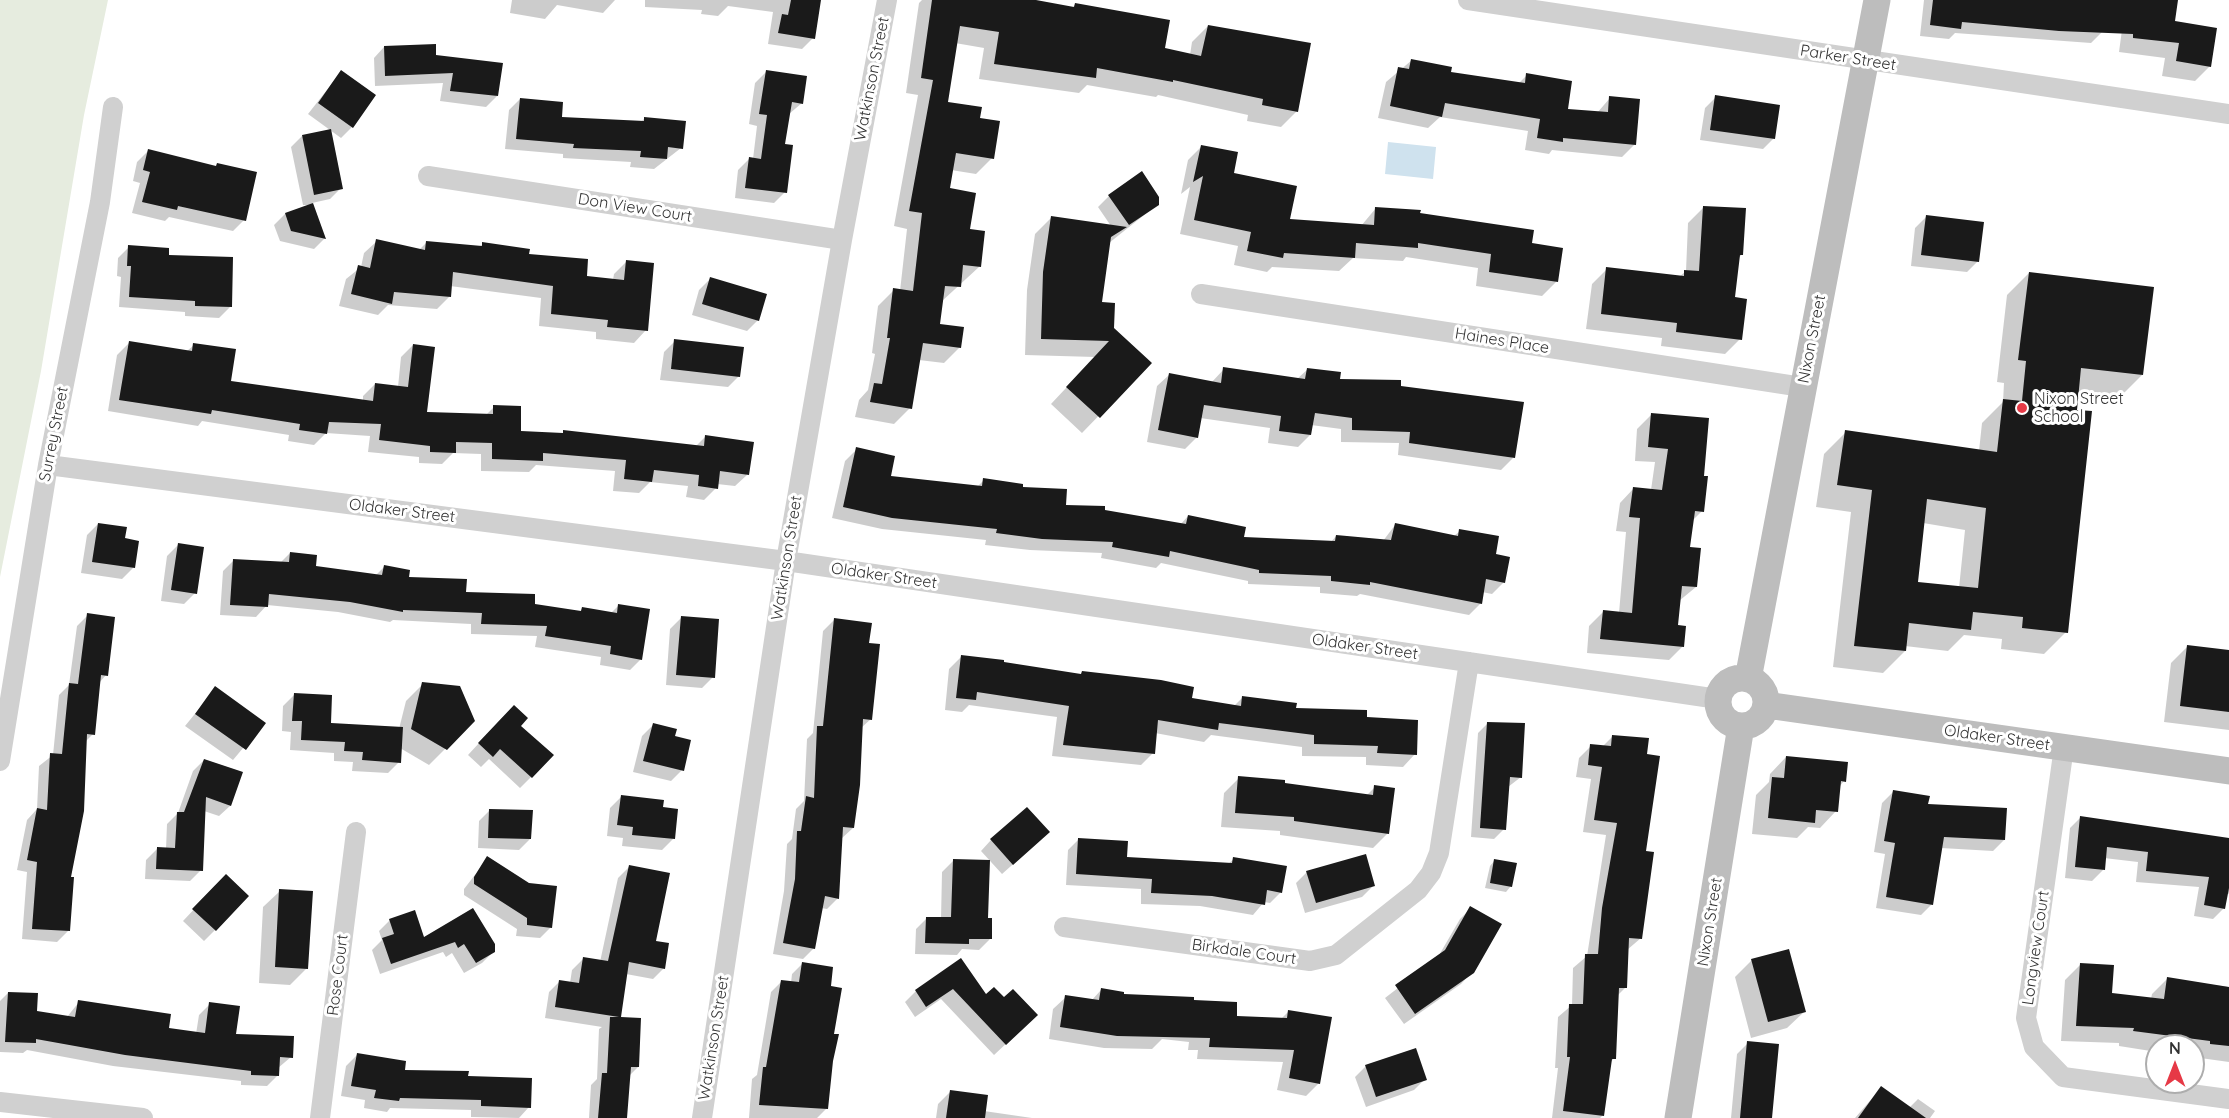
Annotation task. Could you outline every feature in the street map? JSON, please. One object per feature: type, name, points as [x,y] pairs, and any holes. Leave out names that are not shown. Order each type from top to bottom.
[{"type":"street","name":"Watkinson Street","points":[[702,1118],[786,561],[887,0]]},
{"type":"street","name":"Parker Street","points":[[1468,0],[2229,114]]},
{"type":"street","name":"Nixon Street","points":[[1748,679],[1877,0]]},
{"type":"street","name":"Surrey Street","points":[[0,761],[48,465],[100,202],[112,107]]},
{"type":"street","name":"Don View Court","points":[[428,176],[842,240]]},
{"type":"street","name":"Haines Place","points":[[1201,294],[1802,387]]},
{"type":"street","name":"Oldaker Street","points":[[48,465],[786,561],[1718,699]]},
{"type":"street","name":"Birkdale Court","points":[[1064,927],[1310,961],[1336,956],[1418,890],[1431,873],[1439,852],[1469,662]]},
{"type":"street","points":[[1748,679],[1761,688],[1766,705],[1761,718],[1754,723],[1741,726],[1730,723],[1722,716],[1718,699],[1728,683],[1748,679]]},
{"type":"street","name":"Oldaker Street","points":[[1766,705],[2229,771]]},
{"type":"street","name":"Nixon Street","points":[[1678,1118],[1741,726]]},
{"type":"street","name":"Longview Court","points":[[2064,747],[2026,1018],[2034,1047],[2062,1077],[2229,1100]]},
{"type":"street","name":"Rose Court","points":[[320,1118],[356,832]]},
{"type":"street","points":[[0,1102],[143,1118]]},
{"type":"shaded area","points":[[0,0],[108,0],[84,115],[41,371],[0,577]]},
{"type":"water","points":[[1388,142],[1436,147],[1433,179],[1385,174]]},
{"type":"building","points":[[791,0],[821,0],[815,39],[778,33],[782,14],[788,15]]},
{"type":"building","points":[[932,0],[1036,0],[1074,7],[1075,3],[1170,20],[1165,48],[1201,56],[1208,25],[1311,43],[1298,112],[1262,105],[1263,99],[1173,80],[1173,82],[1097,68],[1096,78],[994,64],[999,32],[960,26],[948,102],[982,107],[980,118],[1000,121],[994,159],[956,153],[950,188],[976,193],[970,229],[985,231],[981,267],[963,265],[961,287],[945,286],[940,324],[964,327],[961,348],[923,343],[912,409],[870,402],[874,383],[882,384],[890,338],[887,338],[893,288],[913,291],[922,213],[909,211],[933,80],[921,78]]},
{"type":"building","points":[[1933,0],[2178,0],[2175,21],[2217,28],[2211,67],[2176,61],[2179,43],[2133,38],[2133,34],[2059,31],[1962,22],[1961,29],[1930,25]]},
{"type":"building","points":[[436,44],[436,55],[503,63],[498,96],[450,91],[453,73],[385,76],[384,46]]},
{"type":"building","points":[[1411,59],[1452,67],[1451,72],[1525,83],[1526,73],[1572,81],[1568,109],[1608,112],[1609,96],[1640,99],[1636,145],[1563,138],[1563,142],[1537,138],[1540,119],[1445,103],[1442,117],[1390,106],[1398,67],[1409,69]]},
{"type":"building","points":[[341,70],[376,95],[353,128],[318,103]]},
{"type":"building","points":[[766,70],[807,76],[803,104],[792,102],[785,144],[793,145],[787,193],[745,188],[749,157],[761,159],[767,115],[759,114]]},
{"type":"building","points":[[1715,95],[1780,105],[1775,139],[1710,130]]},
{"type":"building","points":[[520,98],[563,102],[562,117],[644,121],[644,117],[686,121],[683,149],[668,147],[667,159],[640,157],[641,151],[573,148],[574,144],[516,139]]},
{"type":"building","points":[[331,129],[343,189],[314,195],[302,135]]},
{"type":"building","points":[[1201,145],[1238,152],[1234,173],[1297,186],[1290,219],[1374,225],[1375,207],[1421,210],[1420,213],[1534,230],[1532,243],[1563,248],[1558,282],[1489,272],[1491,254],[1418,243],[1418,248],[1356,243],[1355,258],[1284,253],[1283,258],[1247,251],[1251,232],[1194,220],[1203,176],[1193,182]]},
{"type":"building","points":[[148,149],[216,166],[217,163],[257,172],[246,221],[178,206],[177,210],[142,202],[150,172],[143,170]]},
{"type":"building","points":[[1142,171],[1159,197],[1159,205],[1129,225],[1108,195]]},
{"type":"building","points":[[313,203],[326,239],[291,231],[285,213]]},
{"type":"building","points":[[1703,206],[1746,208],[1743,255],[1740,255],[1735,297],[1747,299],[1742,340],[1676,332],[1677,323],[1601,314],[1606,267],[1684,276],[1684,270],[1699,271]]},
{"type":"building","points":[[1926,215],[1984,222],[1979,262],[1921,255]]},
{"type":"building","points":[[1051,216],[1127,227],[1111,237],[1102,302],[1115,303],[1114,328],[1152,363],[1100,418],[1066,387],[1109,341],[1041,339],[1043,272]]},
{"type":"building","points":[[376,239],[425,250],[426,241],[482,246],[482,242],[530,249],[529,254],[588,259],[587,276],[624,280],[626,260],[654,263],[648,331],[607,327],[608,320],[551,314],[553,286],[453,272],[451,297],[394,292],[392,304],[351,294],[358,265],[370,268]]},
{"type":"building","points":[[128,245],[169,248],[169,255],[233,257],[232,307],[195,306],[195,301],[129,297],[131,266],[127,266]]},
{"type":"building","points":[[2029,272],[2154,287],[2143,375],[2081,368],[2077,410],[2092,411],[2068,633],[2022,628],[2023,617],[1973,612],[1971,630],[1909,623],[1906,651],[1854,646],[1872,490],[1837,485],[1845,430],[1997,452],[2003,399],[2022,401],[2026,361],[2018,360]],"holes":[[[1927,499],[1986,508],[1978,588],[1918,582]]]},
{"type":"building","points":[[710,277],[767,294],[759,321],[702,304]]},
{"type":"building","points":[[674,339],[744,347],[740,377],[671,369]]},
{"type":"building","points":[[129,341],[192,351],[193,343],[236,349],[231,381],[373,401],[375,383],[408,387],[413,344],[435,347],[427,412],[493,414],[493,405],[521,406],[521,431],[563,433],[563,430],[704,446],[705,435],[754,442],[749,475],[720,471],[718,489],[698,486],[699,475],[654,470],[652,482],[624,479],[626,460],[543,453],[543,461],[492,459],[492,443],[456,442],[456,453],[430,452],[430,446],[379,440],[381,424],[329,422],[327,434],[299,430],[300,424],[212,410],[211,414],[119,400]]},
{"type":"building","points":[[1223,367],[1305,379],[1307,368],[1341,372],[1340,379],[1401,380],[1401,386],[1524,402],[1515,458],[1409,443],[1410,432],[1352,430],[1352,418],[1315,413],[1311,435],[1279,431],[1281,416],[1204,405],[1198,438],[1158,430],[1169,373],[1221,383]]},
{"type":"building","points":[[1651,413],[1709,418],[1704,476],[1708,476],[1704,512],[1695,511],[1690,547],[1701,548],[1697,587],[1682,586],[1678,625],[1686,626],[1684,647],[1600,639],[1603,610],[1632,613],[1640,518],[1629,517],[1633,487],[1662,490],[1668,449],[1648,447]]},
{"type":"building","points":[[856,447],[895,456],[891,476],[982,486],[983,478],[1023,484],[1023,487],[1067,489],[1066,505],[1105,506],[1105,510],[1186,524],[1188,515],[1246,527],[1244,537],[1335,541],[1336,535],[1391,540],[1395,523],[1458,536],[1459,529],[1499,536],[1496,554],[1510,557],[1505,583],[1486,579],[1482,604],[1370,582],[1370,585],[1331,581],[1331,576],[1259,573],[1259,570],[1170,551],[1169,557],[1112,547],[1113,542],[1042,539],[996,533],[997,529],[892,518],[843,507]]},
{"type":"building","points":[[98,523],[127,527],[125,538],[139,541],[135,568],[92,562]]},
{"type":"building","points":[[178,543],[204,547],[197,594],[171,590]]},
{"type":"building","points":[[290,552],[317,555],[316,566],[382,575],[384,565],[410,570],[409,577],[467,579],[466,592],[535,594],[535,604],[581,611],[582,607],[617,613],[618,604],[650,609],[642,660],[610,654],[611,646],[545,636],[547,626],[481,624],[482,613],[403,610],[403,612],[350,602],[269,594],[268,607],[230,605],[233,559],[289,562]]},
{"type":"building","points":[[87,613],[115,617],[108,676],[101,675],[95,735],[87,734],[84,811],[71,877],[74,877],[70,931],[32,929],[37,862],[27,860],[37,808],[47,810],[50,753],[62,754],[69,683],[78,684]]},
{"type":"building","points":[[681,616],[719,619],[715,678],[676,675]]},
{"type":"building","points":[[834,618],[872,623],[869,643],[880,644],[872,720],[863,719],[860,785],[854,828],[843,827],[839,899],[825,896],[815,949],[783,943],[795,879],[797,831],[801,831],[806,796],[814,798],[817,726],[823,726]]},
{"type":"building","points":[[2187,645],[2229,650],[2229,712],[2180,706]]},
{"type":"building","points":[[961,655],[1081,674],[1082,671],[1161,680],[1194,687],[1192,698],[1241,706],[1242,696],[1297,703],[1296,708],[1367,710],[1367,717],[1418,720],[1417,755],[1377,753],[1378,746],[1314,744],[1314,735],[1219,723],[1218,730],[1158,720],[1155,754],[1063,745],[1069,706],[977,692],[976,700],[956,698]]},
{"type":"building","points":[[422,682],[460,686],[475,721],[447,750],[411,729]]},
{"type":"building","points":[[215,686],[266,723],[246,750],[195,714]]},
{"type":"building","points":[[294,693],[332,695],[331,723],[403,727],[401,763],[362,760],[363,752],[344,751],[345,742],[301,740],[302,721],[292,721]]},
{"type":"building","points":[[514,705],[528,718],[521,726],[554,755],[532,778],[500,749],[493,757],[478,743]]},
{"type":"building","points":[[1487,722],[1525,723],[1522,778],[1510,777],[1506,830],[1480,828]]},
{"type":"building","points":[[653,723],[677,729],[675,736],[691,740],[684,771],[643,761]]},
{"type":"building","points":[[1612,735],[1649,738],[1647,754],[1660,756],[1646,851],[1654,852],[1642,939],[1629,938],[1627,988],[1619,988],[1616,1059],[1612,1059],[1604,1116],[1563,1111],[1570,1057],[1567,1057],[1569,1004],[1583,1004],[1585,954],[1598,954],[1602,908],[1617,823],[1594,820],[1602,767],[1588,765],[1590,744],[1611,746]]},
{"type":"building","points":[[1786,756],[1848,762],[1846,782],[1841,781],[1838,812],[1816,810],[1815,823],[1768,818],[1772,777],[1784,778]]},
{"type":"building","points":[[204,759],[243,772],[231,806],[206,797],[203,871],[156,869],[157,847],[175,848],[177,812],[184,812]]},
{"type":"building","points":[[1238,776],[1285,780],[1285,783],[1373,795],[1374,785],[1395,788],[1389,834],[1294,821],[1294,817],[1235,813]]},
{"type":"building","points":[[1893,790],[1930,796],[1928,804],[2007,808],[2005,840],[1944,837],[1933,905],[1886,897],[1895,843],[1884,841]]},
{"type":"building","points":[[621,795],[664,800],[663,807],[678,809],[675,839],[632,835],[633,827],[617,825]]},
{"type":"building","points":[[1027,807],[1050,832],[1013,865],[990,839]]},
{"type":"building","points":[[489,809],[533,810],[531,839],[488,838]]},
{"type":"building","points":[[2080,816],[2229,838],[2229,888],[2225,909],[2204,905],[2209,877],[2146,871],[2148,852],[2107,847],[2105,870],[2075,867]]},
{"type":"building","points":[[1078,838],[1128,841],[1127,857],[1232,863],[1233,857],[1287,866],[1282,893],[1267,890],[1265,905],[1212,896],[1151,893],[1152,879],[1076,874]]},
{"type":"building","points":[[1366,854],[1375,886],[1316,903],[1306,871]]},
{"type":"building","points":[[487,856],[529,883],[557,886],[552,928],[527,925],[527,918],[474,884],[474,877]]},
{"type":"building","points":[[953,859],[990,860],[988,918],[992,918],[992,939],[969,939],[969,944],[925,943],[926,917],[951,917]]},
{"type":"building","points":[[1494,859],[1517,863],[1512,887],[1490,883]]},
{"type":"building","points":[[629,865],[670,873],[656,941],[669,943],[665,969],[629,962],[621,1017],[641,1018],[639,1067],[631,1067],[627,1118],[598,1118],[602,1073],[607,1073],[610,1017],[619,1017],[555,1007],[559,980],[579,983],[583,957],[608,961]]},
{"type":"building","points":[[226,874],[249,896],[216,931],[192,909]]},
{"type":"building","points":[[279,889],[313,891],[308,969],[275,967]]},
{"type":"building","points":[[1470,906],[1502,924],[1474,973],[1415,1014],[1395,985],[1445,950]]},
{"type":"building","points":[[473,908],[495,944],[495,952],[476,963],[464,944],[458,948],[455,942],[391,964],[382,938],[394,934],[389,919],[415,910],[424,937]]},
{"type":"building","points":[[1789,949],[1806,1012],[1768,1022],[1751,959]]},
{"type":"building","points":[[961,958],[986,994],[994,987],[1004,997],[1013,989],[1038,1015],[1006,1045],[953,989],[926,1007],[915,990]]},
{"type":"building","points":[[802,962],[833,967],[831,986],[842,988],[834,1034],[839,1034],[833,1061],[828,1109],[759,1105],[763,1067],[766,1067],[781,980],[799,982]]},
{"type":"building","points":[[2080,963],[2114,965],[2112,993],[2164,999],[2167,977],[2229,987],[2229,1046],[2210,1044],[2210,1041],[2205,1040],[2205,1034],[2156,1034],[2133,1031],[2134,1028],[2076,1026]]},
{"type":"building","points":[[1101,988],[1124,992],[1124,994],[1194,997],[1194,1000],[1237,1002],[1237,1016],[1287,1018],[1288,1010],[1332,1017],[1320,1084],[1289,1078],[1294,1050],[1209,1047],[1210,1038],[1117,1036],[1060,1027],[1065,995],[1099,1000]]},
{"type":"building","points":[[8,992],[38,993],[37,1011],[75,1017],[78,1000],[171,1014],[169,1028],[205,1033],[209,1002],[240,1006],[236,1034],[294,1036],[293,1058],[280,1057],[279,1076],[251,1075],[251,1071],[125,1055],[36,1039],[36,1043],[5,1042]]},
{"type":"building","points":[[1747,1041],[1779,1044],[1772,1118],[1740,1118]]},
{"type":"building","points":[[1416,1048],[1427,1080],[1376,1097],[1365,1065]]},
{"type":"building","points":[[357,1053],[406,1061],[405,1070],[469,1071],[468,1076],[532,1078],[531,1108],[481,1106],[481,1100],[400,1098],[399,1101],[374,1098],[376,1090],[351,1086]]},
{"type":"building","points":[[1881,1086],[1926,1118],[1858,1118]]},
{"type":"building","points":[[950,1090],[988,1095],[985,1118],[946,1118]]},
{"type":"place","name":"Nixon Street School","points":[[2022,408]]}]
